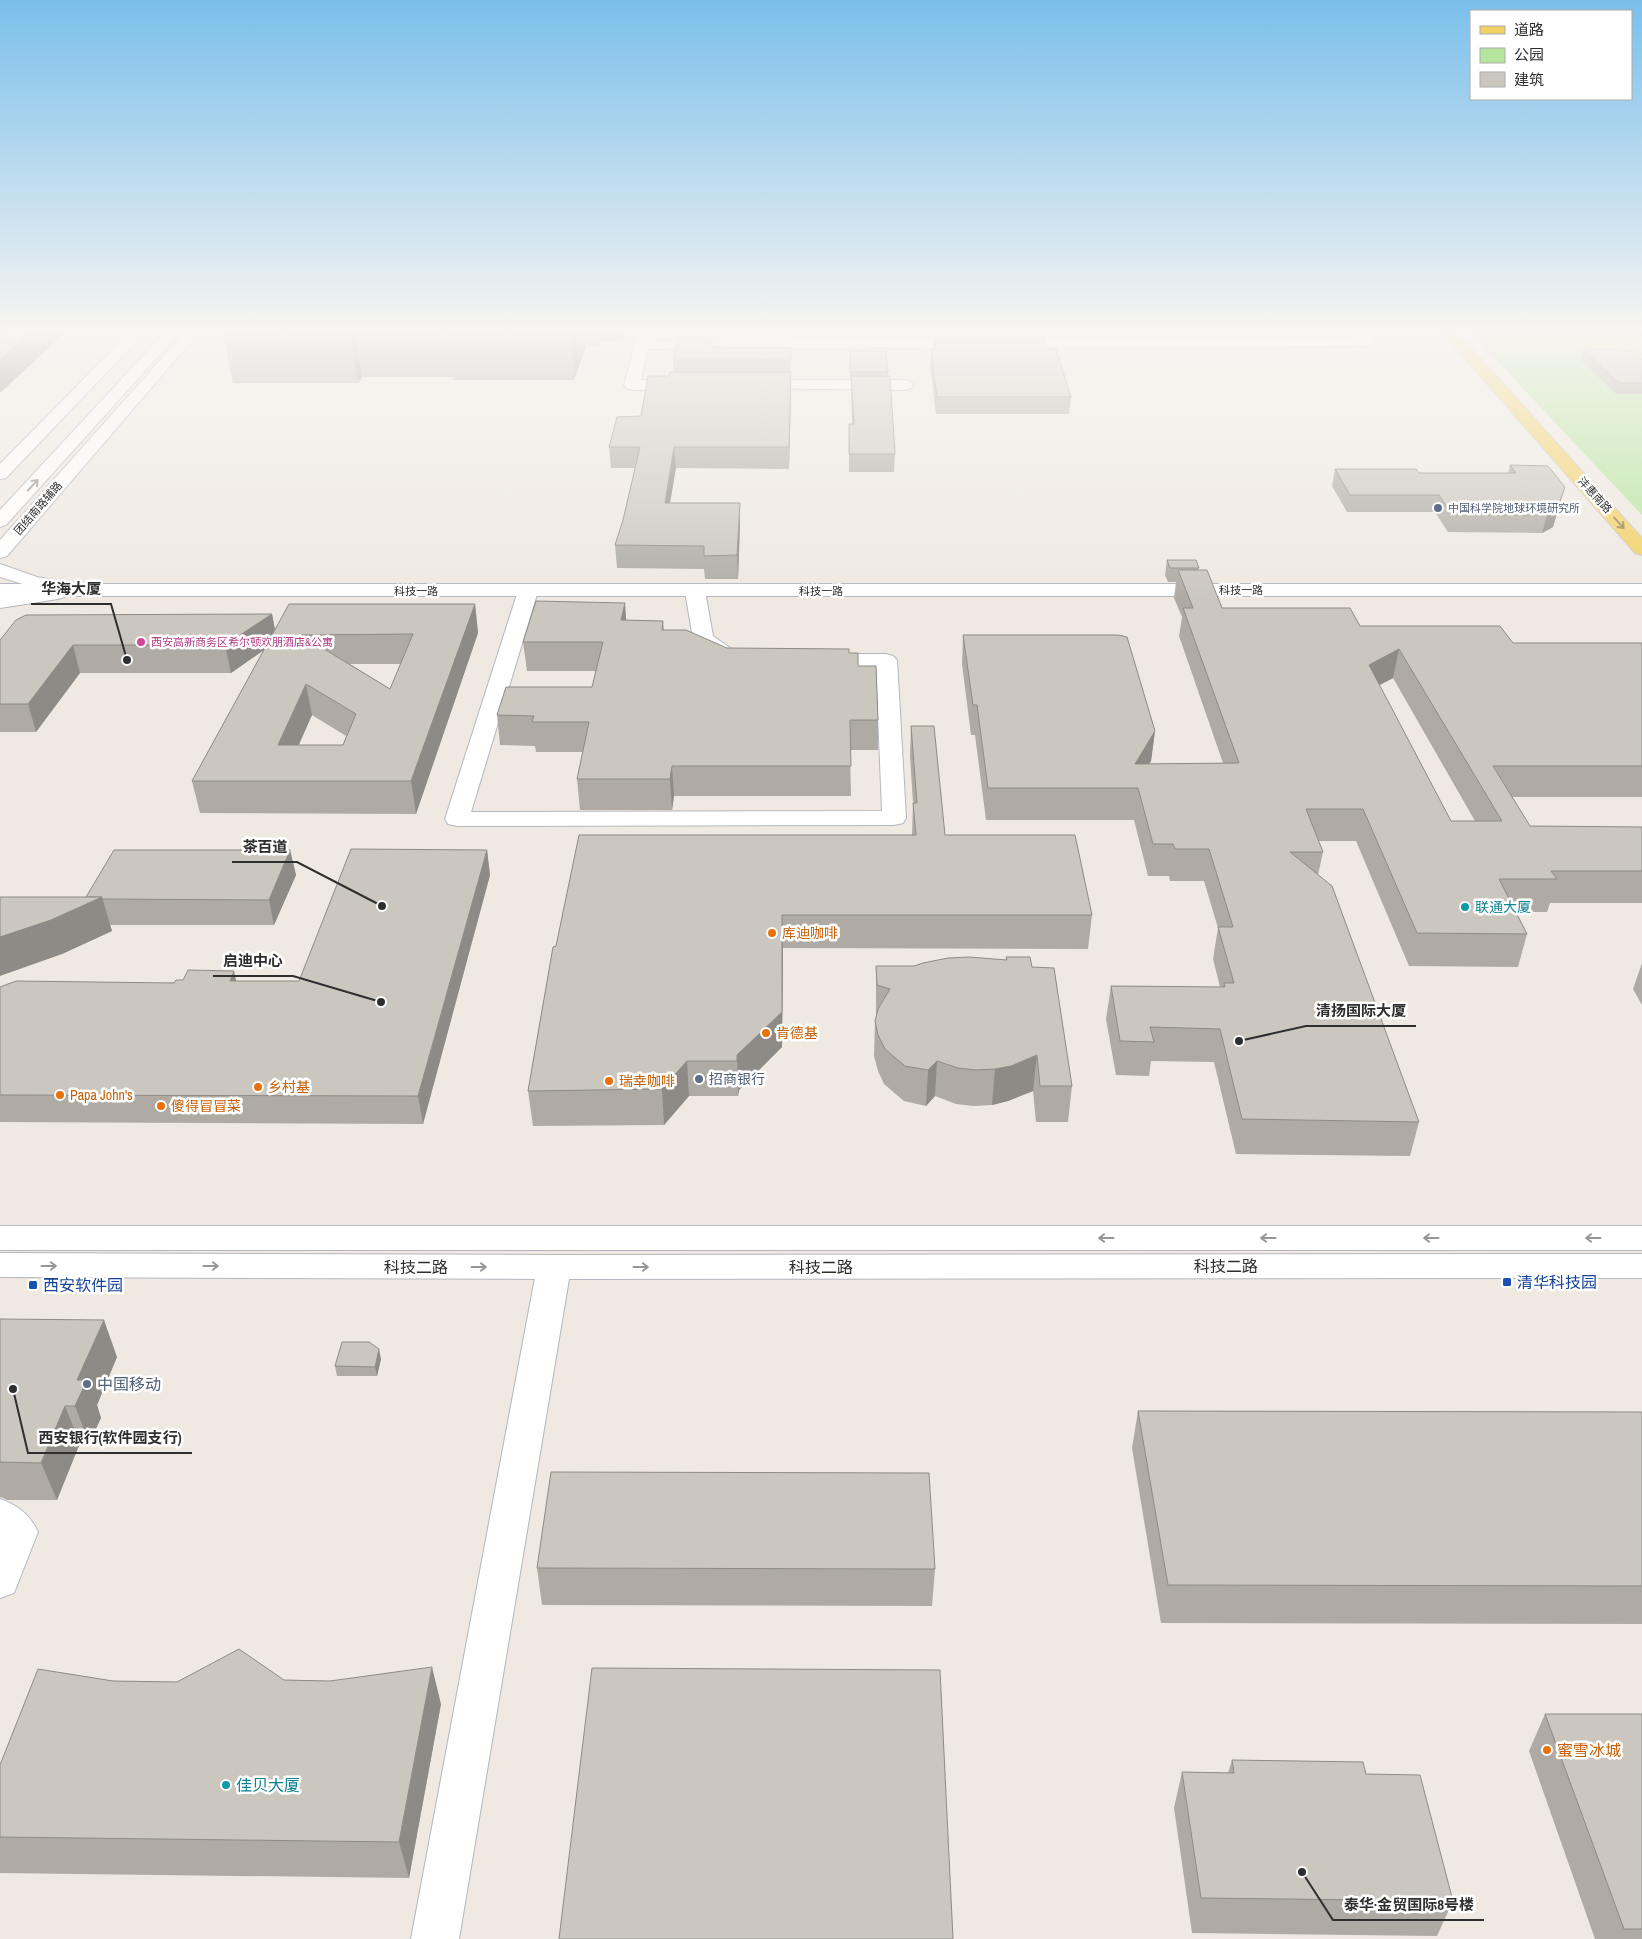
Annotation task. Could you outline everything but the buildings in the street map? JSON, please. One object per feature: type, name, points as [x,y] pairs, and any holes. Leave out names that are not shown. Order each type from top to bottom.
[{"type":"main road","name":"沣惠南路","points":[[1528,420],[1642,549]]},
{"type":"street","points":[[0,474],[52,420]]},
{"type":"street","points":[[0,499],[74,420]]},
{"type":"street","points":[[0,521],[92,420]]},
{"type":"street","name":"团结南路辅路","points":[[0,552],[115,420]]},
{"type":"street","points":[[0,570],[33,582],[77,590]]},
{"type":"street","name":"科技一路","points":[[0,590],[1642,590]]},
{"type":"street","points":[[0,602],[77,590]]},
{"type":"street","points":[[528,591],[457,819],[894,818],[886,660],[800,660]]},
{"type":"street","points":[[695,591],[702,639],[733,659],[752,659]]},
{"type":"street","name":"科技二路","points":[[0,1238],[1642,1238]]},
{"type":"street","name":"科技二路","points":[[0,1265],[554,1267],[1642,1266]]},
{"type":"street","points":[[435,1939],[554,1267]]},
{"type":"street","points":[[0,1515],[19,1532],[0,1582]]},
{"type":"green space","points":[[1553,420],[1642,420],[1642,515]]},
{"type":"place","name":"中国科学院地球环境研究所","points":[[1438,508]]},
{"type":"place","name":"西安高新商务区希尔顿欢朋酒店&公寓","points":[[141,642]]},
{"type":"place","name":"华海大厦","points":[[127,660]]},
{"type":"place","name":"茶百道","points":[[382,906]]},
{"type":"place","name":"联通大厦","points":[[1465,907]]},
{"type":"place","name":"库迪咖啡","points":[[772,933]]},
{"type":"place","name":"启迪中心","points":[[381,1002]]},
{"type":"place","name":"肯德基","points":[[766,1033]]},
{"type":"place","name":"清扬国际大厦","points":[[1239,1041]]},
{"type":"place","name":"招商银行","points":[[699,1079]]},
{"type":"place","name":"瑞幸咖啡","points":[[609,1081]]},
{"type":"place","name":"乡村基","points":[[258,1087]]},
{"type":"place","name":"Papa John's","points":[[60,1095]]},
{"type":"place","name":"傻得冒冒菜","points":[[161,1106]]},
{"type":"place","name":"清华科技园","points":[[1507,1282]]},
{"type":"place","name":"西安软件园","points":[[33,1285]]},
{"type":"place","name":"中国移动","points":[[87,1384]]},
{"type":"place","name":"西安银行(软件园支行)","points":[[13,1389]]},
{"type":"place","name":"蜜雪冰城","points":[[1547,1750]]},
{"type":"place","name":"佳贝大厦","points":[[226,1785]]},
{"type":"place","name":"泰华·金贸国际8号楼","points":[[1302,1872]]}]
